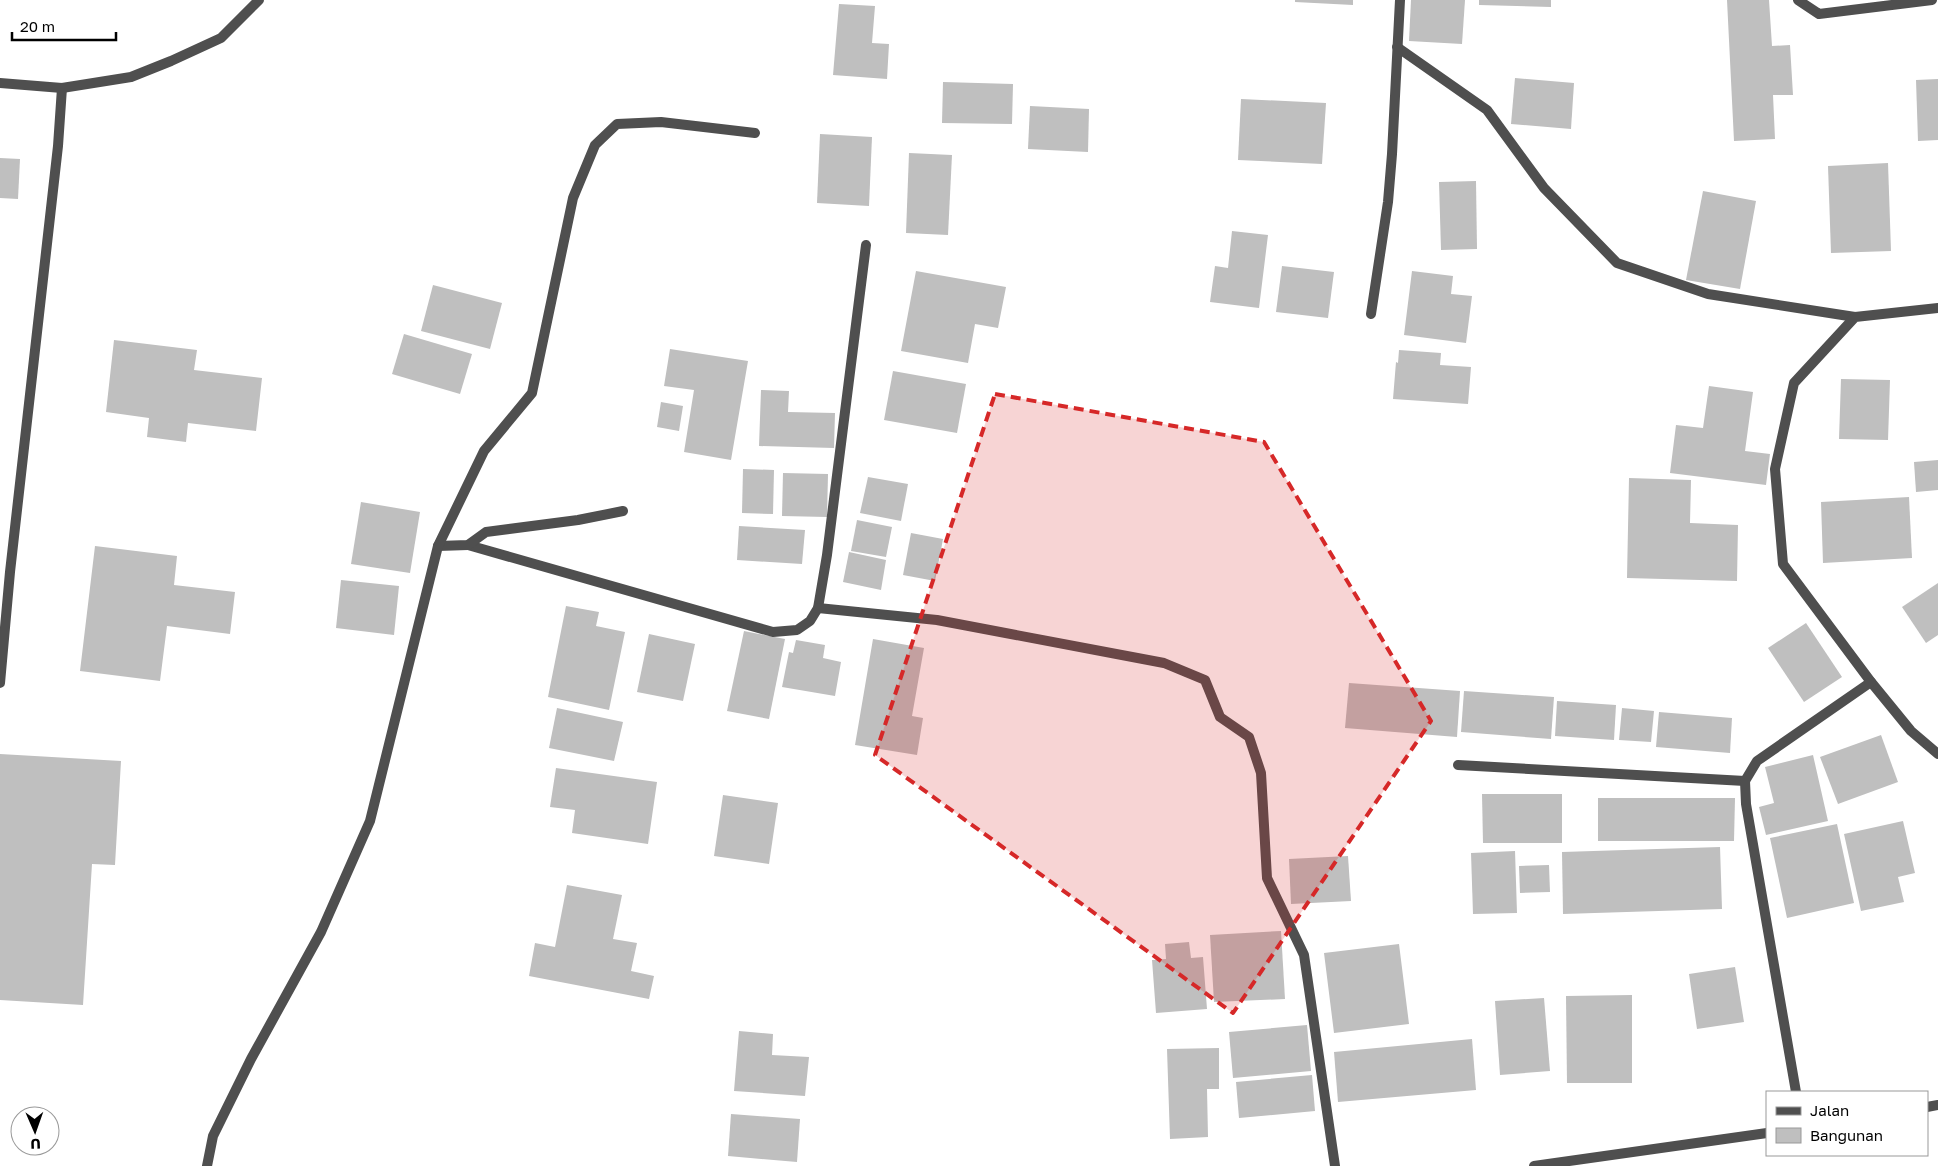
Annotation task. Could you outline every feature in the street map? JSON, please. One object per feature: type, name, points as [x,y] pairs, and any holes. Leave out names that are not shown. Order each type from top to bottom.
[{"type":"street","points":[[0,83],[62,88],[130,77],[222,38],[259,0]]},
{"type":"street","points":[[1371,314],[1390,173],[1400,0]]},
{"type":"street","points":[[1798,0],[1819,14],[1932,0]]},
{"type":"street","points":[[1397,48],[1486,110],[1544,188],[1617,263],[1708,294],[1856,317],[1938,308]]},
{"type":"street","points":[[0,683],[10,572],[58,146],[62,88]]},
{"type":"street","points":[[207,1166],[213,1136],[251,1059],[321,932],[370,820],[438,546],[484,451],[532,393],[573,198],[595,145],[618,124],[661,122],[755,133]]},
{"type":"street","points":[[438,546],[468,545],[773,632],[796,630],[810,621],[818,608],[828,546],[866,245]]},
{"type":"street","points":[[1856,317],[1794,382],[1775,469],[1783,564],[1910,731],[1938,754]]},
{"type":"street","points":[[468,545],[486,532],[578,520],[623,510]]},
{"type":"street","points":[[818,608],[946,621],[1164,663],[1205,680],[1220,717],[1249,737],[1261,773],[1267,878],[1284,909],[1304,955],[1335,1166]]},
{"type":"street","points":[[1796,1091],[1746,804],[1745,781],[1757,761],[1871,682]]},
{"type":"street","points":[[1458,765],[1745,781]]},
{"type":"street","points":[[1534,1166],[1766,1133]]},
{"type":"highlighted area","points":[[995,394],[1264,442],[1431,721],[1233,1013],[875,755]]},
{"type":"building","points":[[1295,0],[1353,0],[1353,5],[1295,2]]},
{"type":"building","points":[[1411,0],[1465,0],[1462,44],[1409,41]]},
{"type":"building","points":[[1479,0],[1551,0],[1551,7],[1479,5]]},
{"type":"building","points":[[1727,0],[1769,0],[1772,46],[1790,45],[1793,95],[1773,95],[1775,139],[1734,141]]},
{"type":"building","points":[[839,4],[875,6],[872,43],[889,44],[887,79],[833,75]]},
{"type":"building","points":[[1515,78],[1574,83],[1571,129],[1511,124]]},
{"type":"building","points":[[1938,79],[1938,140],[1918,141],[1916,80]]},
{"type":"building","points":[[943,82],[1013,84],[1012,124],[942,123]]},
{"type":"building","points":[[1241,99],[1326,103],[1322,164],[1238,160]]},
{"type":"building","points":[[1030,106],[1089,109],[1088,152],[1028,149]]},
{"type":"building","points":[[820,134],[872,137],[869,206],[817,203]]},
{"type":"building","points":[[909,153],[952,155],[948,235],[906,233]]},
{"type":"building","points":[[0,158],[20,159],[18,199],[0,198]]},
{"type":"building","points":[[1888,163],[1891,251],[1831,253],[1828,166]]},
{"type":"building","points":[[1476,181],[1477,249],[1441,250],[1439,182]]},
{"type":"building","points":[[1703,191],[1756,201],[1740,289],[1686,280]]},
{"type":"building","points":[[1232,231],[1268,235],[1259,308],[1210,302],[1215,266],[1228,268]]},
{"type":"building","points":[[1282,266],[1334,272],[1328,318],[1276,312]]},
{"type":"building","points":[[916,271],[1006,287],[998,328],[975,324],[968,363],[901,351]]},
{"type":"building","points":[[1412,271],[1453,276],[1451,294],[1472,296],[1466,343],[1404,335]]},
{"type":"building","points":[[433,285],[502,303],[490,349],[421,331]]},
{"type":"building","points":[[404,334],[472,354],[460,394],[392,374]]},
{"type":"building","points":[[114,340],[197,350],[194,370],[262,378],[256,431],[188,423],[186,442],[147,437],[149,418],[106,412]]},
{"type":"building","points":[[670,349],[748,361],[731,460],[684,452],[694,390],[664,386]]},
{"type":"building","points":[[1399,350],[1441,353],[1440,365],[1471,367],[1468,404],[1393,399],[1396,362],[1398,363]]},
{"type":"building","points":[[893,371],[966,384],[957,433],[884,420]]},
{"type":"building","points":[[1841,379],[1890,380],[1888,440],[1839,439]]},
{"type":"building","points":[[1709,386],[1753,392],[1745,451],[1770,454],[1766,485],[1670,473],[1676,425],[1703,428]]},
{"type":"building","points":[[761,390],[789,391],[788,412],[835,413],[834,448],[759,446]]},
{"type":"building","points":[[661,402],[683,406],[679,431],[657,427]]},
{"type":"building","points":[[1938,460],[1938,490],[1916,492],[1914,462]]},
{"type":"building","points":[[743,469],[774,470],[773,514],[742,513]]},
{"type":"building","points":[[783,473],[828,474],[827,517],[782,516]]},
{"type":"building","points":[[868,477],[908,484],[901,521],[860,513]]},
{"type":"building","points":[[1629,478],[1691,480],[1690,523],[1738,525],[1737,581],[1627,578]]},
{"type":"building","points":[[1909,497],[1912,558],[1823,563],[1821,502]]},
{"type":"building","points":[[361,502],[420,512],[410,573],[351,564]]},
{"type":"building","points":[[857,520],[892,527],[886,557],[851,551]]},
{"type":"building","points":[[739,526],[805,530],[802,564],[737,560]]},
{"type":"building","points":[[911,533],[943,539],[935,581],[903,575]]},
{"type":"building","points":[[95,546],[177,556],[174,585],[235,592],[230,634],[167,626],[160,681],[80,671]]},
{"type":"building","points":[[849,552],[886,560],[881,590],[843,582]]},
{"type":"building","points":[[341,580],[399,586],[394,635],[336,628]]},
{"type":"building","points":[[1938,583],[1938,635],[1926,643],[1902,607]]},
{"type":"building","points":[[566,606],[599,612],[596,626],[625,632],[609,710],[548,697]]},
{"type":"building","points":[[1806,623],[1842,677],[1804,702],[1768,648]]},
{"type":"building","points":[[744,631],[785,639],[769,719],[727,711]]},
{"type":"building","points":[[649,634],[695,644],[683,701],[637,692]]},
{"type":"building","points":[[873,639],[924,648],[912,716],[923,718],[917,755],[855,745]]},
{"type":"building","points":[[796,640],[825,645],[823,658],[841,662],[835,696],[782,687],[789,652],[793,653]]},
{"type":"building","points":[[1349,683],[1460,691],[1457,737],[1345,728]]},
{"type":"building","points":[[1464,691],[1554,697],[1551,739],[1461,732]]},
{"type":"building","points":[[1557,701],[1616,705],[1614,740],[1555,736]]},
{"type":"building","points":[[557,708],[623,722],[614,761],[549,748]]},
{"type":"building","points":[[1622,708],[1654,711],[1651,742],[1619,740]]},
{"type":"building","points":[[1659,712],[1732,718],[1730,753],[1656,747]]},
{"type":"building","points":[[1881,735],[1898,782],[1838,804],[1820,757]]},
{"type":"building","points":[[0,754],[121,761],[115,865],[92,864],[83,1005],[0,1000]]},
{"type":"building","points":[[1813,755],[1828,821],[1766,835],[1759,807],[1774,803],[1765,767]]},
{"type":"building","points":[[556,768],[657,782],[648,844],[572,833],[575,810],[550,807]]},
{"type":"building","points":[[1482,794],[1562,794],[1562,843],[1483,843]]},
{"type":"building","points":[[723,795],[778,803],[769,864],[714,856]]},
{"type":"building","points":[[1598,798],[1735,798],[1734,841],[1598,841]]},
{"type":"building","points":[[1903,821],[1915,873],[1898,877],[1904,902],[1861,911],[1844,834]]},
{"type":"building","points":[[1837,824],[1854,903],[1787,918],[1770,838]]},
{"type":"building","points":[[1720,847],[1722,909],[1563,914],[1562,852]]},
{"type":"building","points":[[1515,851],[1517,913],[1473,914],[1471,853]]},
{"type":"building","points":[[1348,856],[1351,901],[1291,904],[1289,859]]},
{"type":"building","points":[[1549,865],[1550,892],[1520,893],[1519,866]]},
{"type":"building","points":[[567,885],[622,895],[613,939],[637,943],[631,971],[654,976],[649,999],[529,976],[535,943],[555,947]]},
{"type":"building","points":[[1281,931],[1285,999],[1214,1002],[1210,935]]},
{"type":"building","points":[[1189,942],[1191,958],[1203,957],[1207,1009],[1156,1013],[1152,960],[1166,959],[1165,944]]},
{"type":"building","points":[[1399,944],[1409,1024],[1334,1033],[1324,953]]},
{"type":"building","points":[[1735,967],[1744,1022],[1697,1029],[1689,974]]},
{"type":"building","points":[[1632,995],[1632,1083],[1567,1083],[1566,996]]},
{"type":"building","points":[[1544,998],[1550,1071],[1500,1075],[1495,1001]]},
{"type":"building","points":[[1307,1025],[1311,1071],[1233,1078],[1229,1032]]},
{"type":"building","points":[[739,1031],[773,1034],[772,1055],[809,1057],[805,1096],[734,1091]]},
{"type":"building","points":[[1472,1039],[1476,1090],[1338,1102],[1334,1052]]},
{"type":"building","points":[[1219,1048],[1219,1089],[1207,1089],[1208,1137],[1170,1139],[1167,1049]]},
{"type":"building","points":[[1312,1075],[1315,1111],[1239,1118],[1236,1082]]},
{"type":"building","points":[[731,1114],[800,1119],[797,1162],[728,1156]]}]
